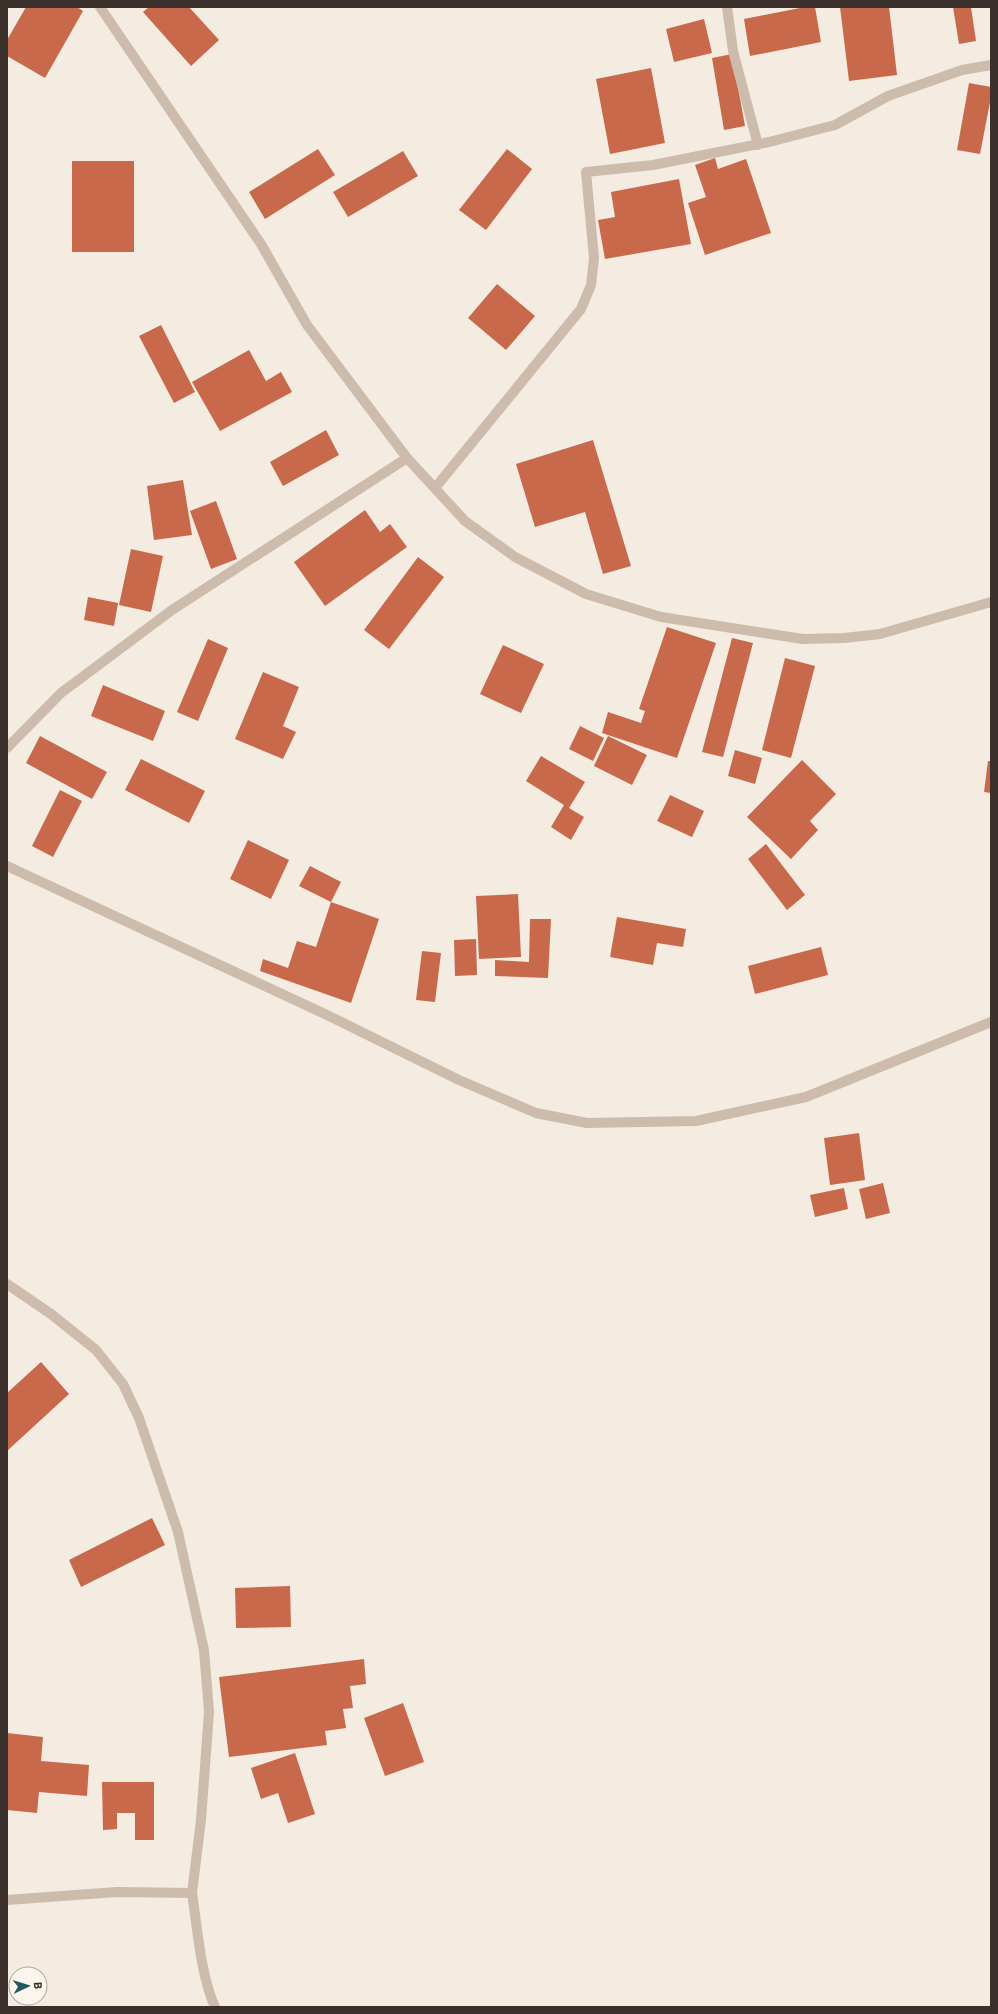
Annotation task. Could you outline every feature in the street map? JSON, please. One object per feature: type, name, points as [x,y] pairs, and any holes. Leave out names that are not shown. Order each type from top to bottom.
[{"type":"street","points":[[100,7],[261,244],[307,325],[407,458],[465,521],[515,557],[586,594],[661,617],[803,639],[844,638],[880,634],[991,602]]},
{"type":"street","points":[[727,7],[733,51],[758,145]]},
{"type":"street","points":[[435,488],[581,309],[591,285],[594,258],[586,172],[653,165],[758,145],[835,125],[888,96],[962,70],[991,65]]},
{"type":"street","points":[[7,748],[61,693],[172,610],[407,458]]},
{"type":"street","points":[[7,866],[325,1014],[459,1080],[536,1113],[587,1123],[696,1121],[806,1097],[991,1022]]},
{"type":"street","points":[[7,1284],[51,1314],[96,1350],[123,1384],[139,1418],[178,1532],[204,1650],[209,1712],[201,1820],[192,1893],[197,1930],[210,1996],[215,2007]]},
{"type":"street","points":[[7,1900],[117,1892],[192,1893]]},
{"type":"building","points":[[26,7],[77,7],[83,11],[45,78],[7,56],[7,40]]},
{"type":"building","points":[[149,7],[189,7],[219,40],[191,66],[143,12]]},
{"type":"building","points":[[805,7],[815,7],[821,42],[750,56],[744,19]]},
{"type":"building","points":[[840,7],[889,7],[897,75],[849,81]]},
{"type":"building","points":[[953,7],[971,7],[976,41],[959,44]]},
{"type":"building","points":[[704,19],[712,53],[674,62],[666,29]]},
{"type":"building","points":[[732,54],[745,126],[724,130],[712,58]]},
{"type":"building","points":[[651,68],[665,143],[610,154],[596,79]]},
{"type":"building","points":[[969,83],[991,87],[991,97],[980,154],[957,150]]},
{"type":"building","points":[[318,149],[335,175],[265,219],[249,192]]},
{"type":"building","points":[[507,149],[532,169],[486,230],[459,210]]},
{"type":"building","points":[[403,151],[418,176],[348,217],[333,192]]},
{"type":"building","points":[[715,158],[718,169],[746,159],[771,233],[705,255],[688,203],[706,197],[695,165]]},
{"type":"building","points":[[72,161],[134,161],[134,252],[72,252]]},
{"type":"building","points":[[679,179],[691,244],[605,259],[598,220],[615,217],[611,192]]},
{"type":"building","points":[[497,284],[535,316],[506,350],[468,318]]},
{"type":"building","points":[[161,325],[195,392],[174,403],[139,336]]},
{"type":"building","points":[[249,350],[266,381],[281,372],[292,392],[220,431],[192,382]]},
{"type":"building","points":[[326,430],[339,455],[283,486],[270,462]]},
{"type":"building","points":[[593,440],[631,566],[603,574],[585,512],[535,527],[516,464]]},
{"type":"building","points":[[183,480],[192,535],[154,540],[147,486]]},
{"type":"building","points":[[216,501],[237,559],[211,569],[190,511]]},
{"type":"building","points":[[365,510],[380,532],[390,524],[407,547],[325,606],[294,562]]},
{"type":"building","points":[[131,549],[163,556],[151,612],[119,605]]},
{"type":"building","points":[[418,557],[444,577],[389,649],[364,630]]},
{"type":"building","points":[[88,597],[118,603],[114,626],[84,620]]},
{"type":"building","points":[[667,627],[716,643],[677,758],[602,733],[608,712],[641,723],[645,711],[639,709]]},
{"type":"building","points":[[732,638],[753,643],[723,757],[702,752]]},
{"type":"building","points":[[208,639],[228,648],[198,721],[177,712]]},
{"type":"building","points":[[503,645],[544,664],[521,713],[480,694]]},
{"type":"building","points":[[785,658],[815,666],[791,758],[762,750]]},
{"type":"building","points":[[263,672],[299,687],[283,726],[296,732],[283,759],[235,739]]},
{"type":"building","points":[[103,685],[165,711],[153,741],[91,716]]},
{"type":"building","points":[[580,726],[604,738],[593,761],[569,749]]},
{"type":"building","points":[[40,736],[107,772],[92,799],[26,763]]},
{"type":"building","points":[[608,736],[647,755],[632,785],[594,766]]},
{"type":"building","points":[[735,750],[762,758],[755,784],[728,776]]},
{"type":"building","points":[[541,756],[585,782],[569,808],[584,817],[571,840],[551,827],[564,805],[526,781]]},
{"type":"building","points":[[141,759],[205,791],[189,823],[125,790]]},
{"type":"building","points":[[802,760],[836,794],[810,821],[818,830],[791,859],[747,817]]},
{"type":"building","points":[[988,761],[991,761],[991,793],[984,792]]},
{"type":"building","points":[[60,790],[82,801],[53,857],[32,846]]},
{"type":"building","points":[[670,795],[704,811],[692,837],[657,821]]},
{"type":"building","points":[[248,840],[289,860],[271,899],[230,879]]},
{"type":"building","points":[[766,844],[805,895],[787,910],[748,859]]},
{"type":"building","points":[[310,866],[341,882],[331,902],[299,886]]},
{"type":"building","points":[[518,894],[521,957],[479,959],[476,896]]},
{"type":"building","points":[[331,902],[379,919],[351,1003],[260,971],[263,959],[288,968],[297,941],[316,947]]},
{"type":"building","points":[[617,917],[686,929],[683,947],[657,943],[653,965],[610,957]]},
{"type":"building","points":[[530,919],[551,919],[548,978],[495,976],[495,960],[529,962]]},
{"type":"building","points":[[476,939],[477,975],[455,976],[454,940]]},
{"type":"building","points":[[821,947],[828,975],[755,994],[748,966]]},
{"type":"building","points":[[422,951],[441,953],[435,1002],[416,1000]]},
{"type":"building","points":[[859,1133],[865,1180],[830,1185],[824,1138]]},
{"type":"building","points":[[883,1183],[890,1213],[866,1219],[859,1189]]},
{"type":"building","points":[[844,1188],[848,1209],[815,1217],[810,1195]]},
{"type":"building","points":[[41,1362],[69,1394],[7,1451],[7,1393]]},
{"type":"building","points":[[152,1518],[165,1545],[81,1587],[69,1560]]},
{"type":"building","points":[[290,1586],[291,1627],[236,1628],[235,1588]]},
{"type":"building","points":[[364,1659],[366,1684],[350,1686],[353,1708],[343,1709],[346,1728],[325,1731],[327,1745],[229,1757],[219,1677]]},
{"type":"building","points":[[403,1703],[424,1762],[385,1776],[364,1718]]},
{"type":"building","points":[[7,1733],[43,1737],[41,1761],[89,1765],[87,1796],[39,1792],[37,1813],[7,1810]]},
{"type":"building","points":[[295,1753],[315,1814],[288,1823],[278,1793],[261,1799],[251,1768]]},
{"type":"building","points":[[102,1782],[154,1782],[154,1840],[135,1840],[135,1813],[117,1813],[117,1829],[103,1830]]}]
